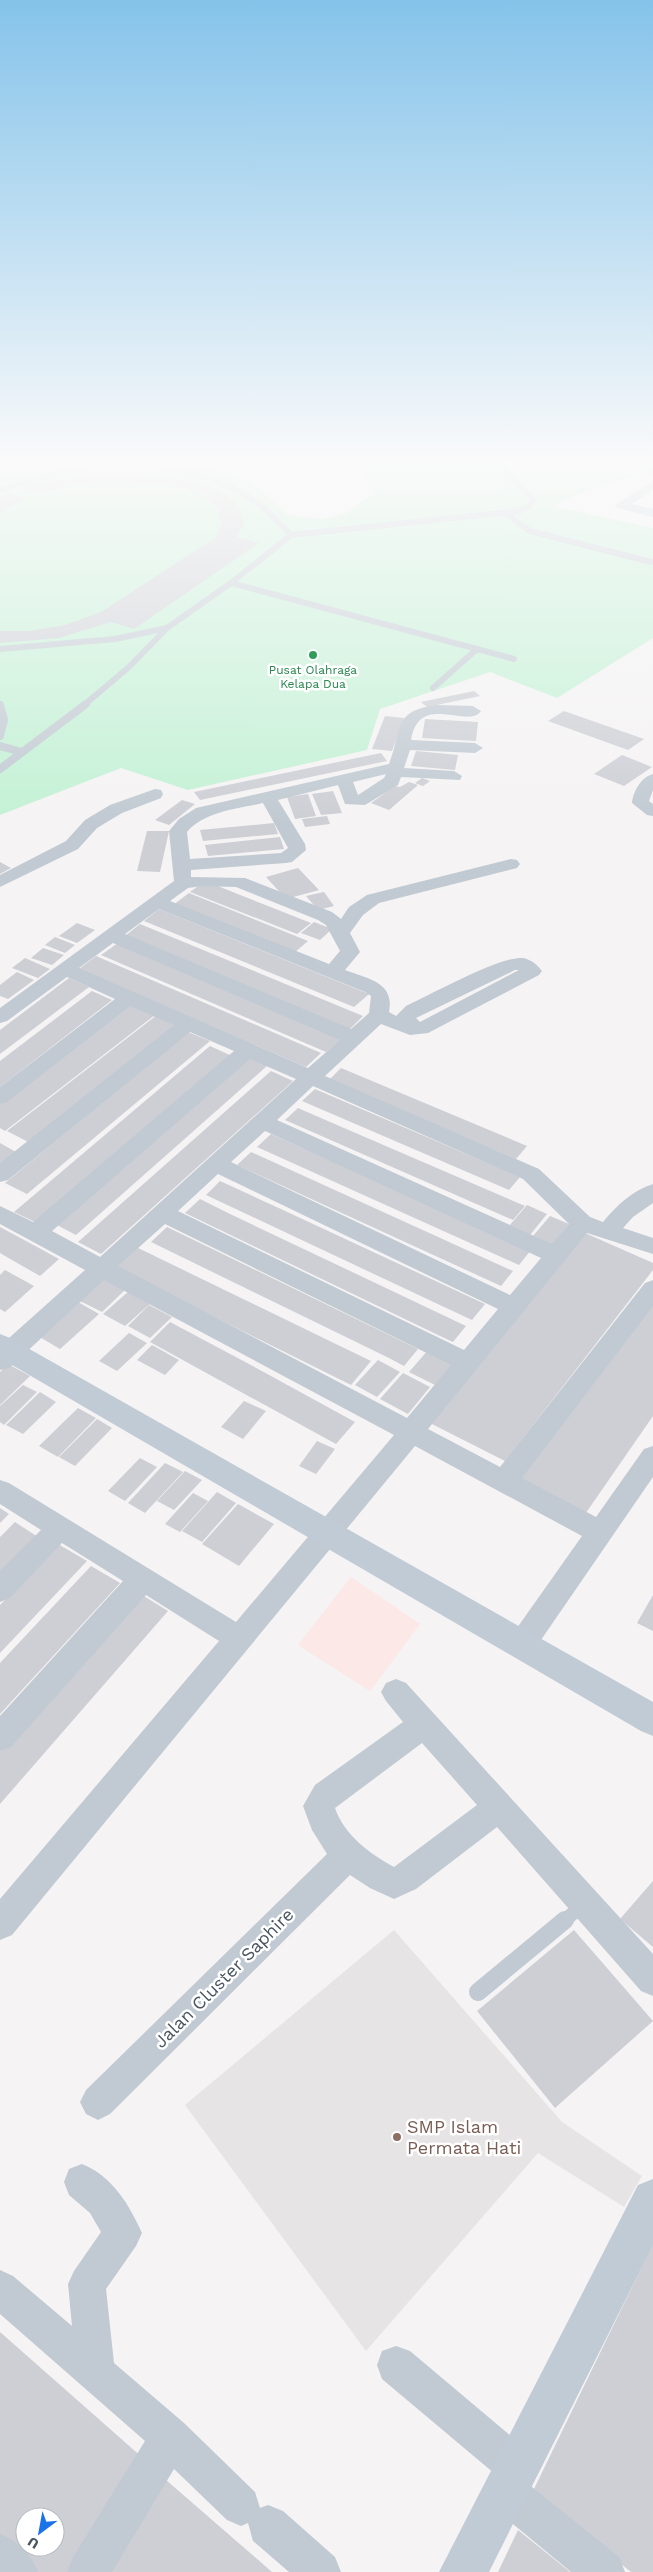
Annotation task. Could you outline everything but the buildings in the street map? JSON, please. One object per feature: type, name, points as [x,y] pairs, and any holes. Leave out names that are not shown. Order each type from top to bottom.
[{"type":"street","points":[[344,779],[351,800],[358,801],[392,782],[395,769],[402,755],[407,724],[420,713],[474,711]]},
{"type":"street","points":[[404,744],[475,748]]},
{"type":"street","points":[[182,874],[178,831],[196,816],[272,803],[344,779],[395,769],[454,776]]},
{"type":"street","points":[[653,779],[639,799],[640,803],[653,811]]},
{"type":"street","points":[[0,882],[72,845],[91,824],[127,804],[155,794]]},
{"type":"street","points":[[0,1017],[159,903],[182,874],[290,857],[297,850],[296,844],[272,803]]},
{"type":"street","points":[[342,933],[356,911],[373,899],[511,864]]},
{"type":"street","points":[[182,874],[239,882],[333,921],[342,933],[350,952],[333,972]]},
{"type":"street","points":[[159,903],[379,991],[382,996],[379,1015],[102,1268],[4,1353],[328,1533],[653,1720]]},
{"type":"street","points":[[113,936],[354,1038]]},
{"type":"street","points":[[379,1015],[400,1026],[416,1029],[438,1022],[532,971],[521,963],[510,965],[406,1014],[405,1018],[416,1029]]},
{"type":"street","points":[[66,970],[531,1174],[582,1223],[653,1246]]},
{"type":"street","points":[[459,989],[476,1002]]},
{"type":"street","points":[[0,1097],[129,998]]},
{"type":"street","points":[[0,1174],[188,1024]]},
{"type":"street","points":[[35,1232],[248,1050]]},
{"type":"street","points":[[263,1122],[556,1255]]},
{"type":"street","points":[[216,1164],[514,1307]]},
{"type":"street","points":[[608,1232],[626,1211],[653,1192]]},
{"type":"street","points":[[162,1213],[468,1363]]},
{"type":"street","points":[[0,1214],[600,1532]]},
{"type":"street","points":[[0,1924],[240,1639],[582,1223]]},
{"type":"street","points":[[504,1481],[653,1289]]},
{"type":"street","points":[[522,1644],[600,1532],[648,1472]]},
{"type":"street","points":[[0,1491],[240,1639]]},
{"type":"street","points":[[0,1590],[60,1528]]},
{"type":"street","points":[[0,1737],[142,1579]]},
{"type":"street","points":[[396,1692],[653,1979]]},
{"type":"street","points":[[424,1724],[326,1795],[319,1806],[322,1817],[332,1835],[349,1854],[373,1875],[394,1883],[405,1878],[499,1807]]},
{"type":"street","name":"Jalan Cluster Saphire","points":[[98,2102],[349,1854]]},
{"type":"street","points":[[82,2182],[103,2200],[123,2233],[87,2284],[96,2373]]},
{"type":"street","points":[[463,2572],[653,2200]]},
{"type":"street","points":[[0,2289],[170,2437],[254,2516],[320,2572]]},
{"type":"street","points":[[396,2365],[604,2572]]},
{"type":"street","points":[[88,2572],[170,2437]]},
{"type":"street","points":[[0,2555],[17,2572]]},
{"type":"lane","points":[[0,769],[146,652],[167,628],[231,583]]},
{"type":"lane","points":[[231,583],[514,659]]},
{"type":"lane","points":[[0,649],[43,647],[115,639],[167,628]]},
{"type":"lane","points":[[433,688],[477,649]]},
{"type":"lane","points":[[0,705],[5,715],[5,729],[0,736]]},
{"type":"lane","points":[[0,746],[22,752]]},
{"type":"lane","points":[[478,1992],[585,1903]]},
{"type":"shaded area","points":[[351,1577],[420,1624],[370,1691],[298,1645]]},
{"type":"shaded area","name":"SMP Islam Permata Hati","points":[[394,1930],[562,2122],[642,2176],[624,2207],[538,2153],[366,2351],[185,2105]]},
{"type":"green space","points":[[0,583],[653,583],[653,638],[557,698],[490,672],[380,709],[367,750],[188,790],[121,768],[0,815]]},
{"type":"place","name":"Pusat Olahraga Kelapa Dua","points":[[313,655]]},
{"type":"place","name":"SMP Islam Permata Hati","points":[[397,2137]]}]
